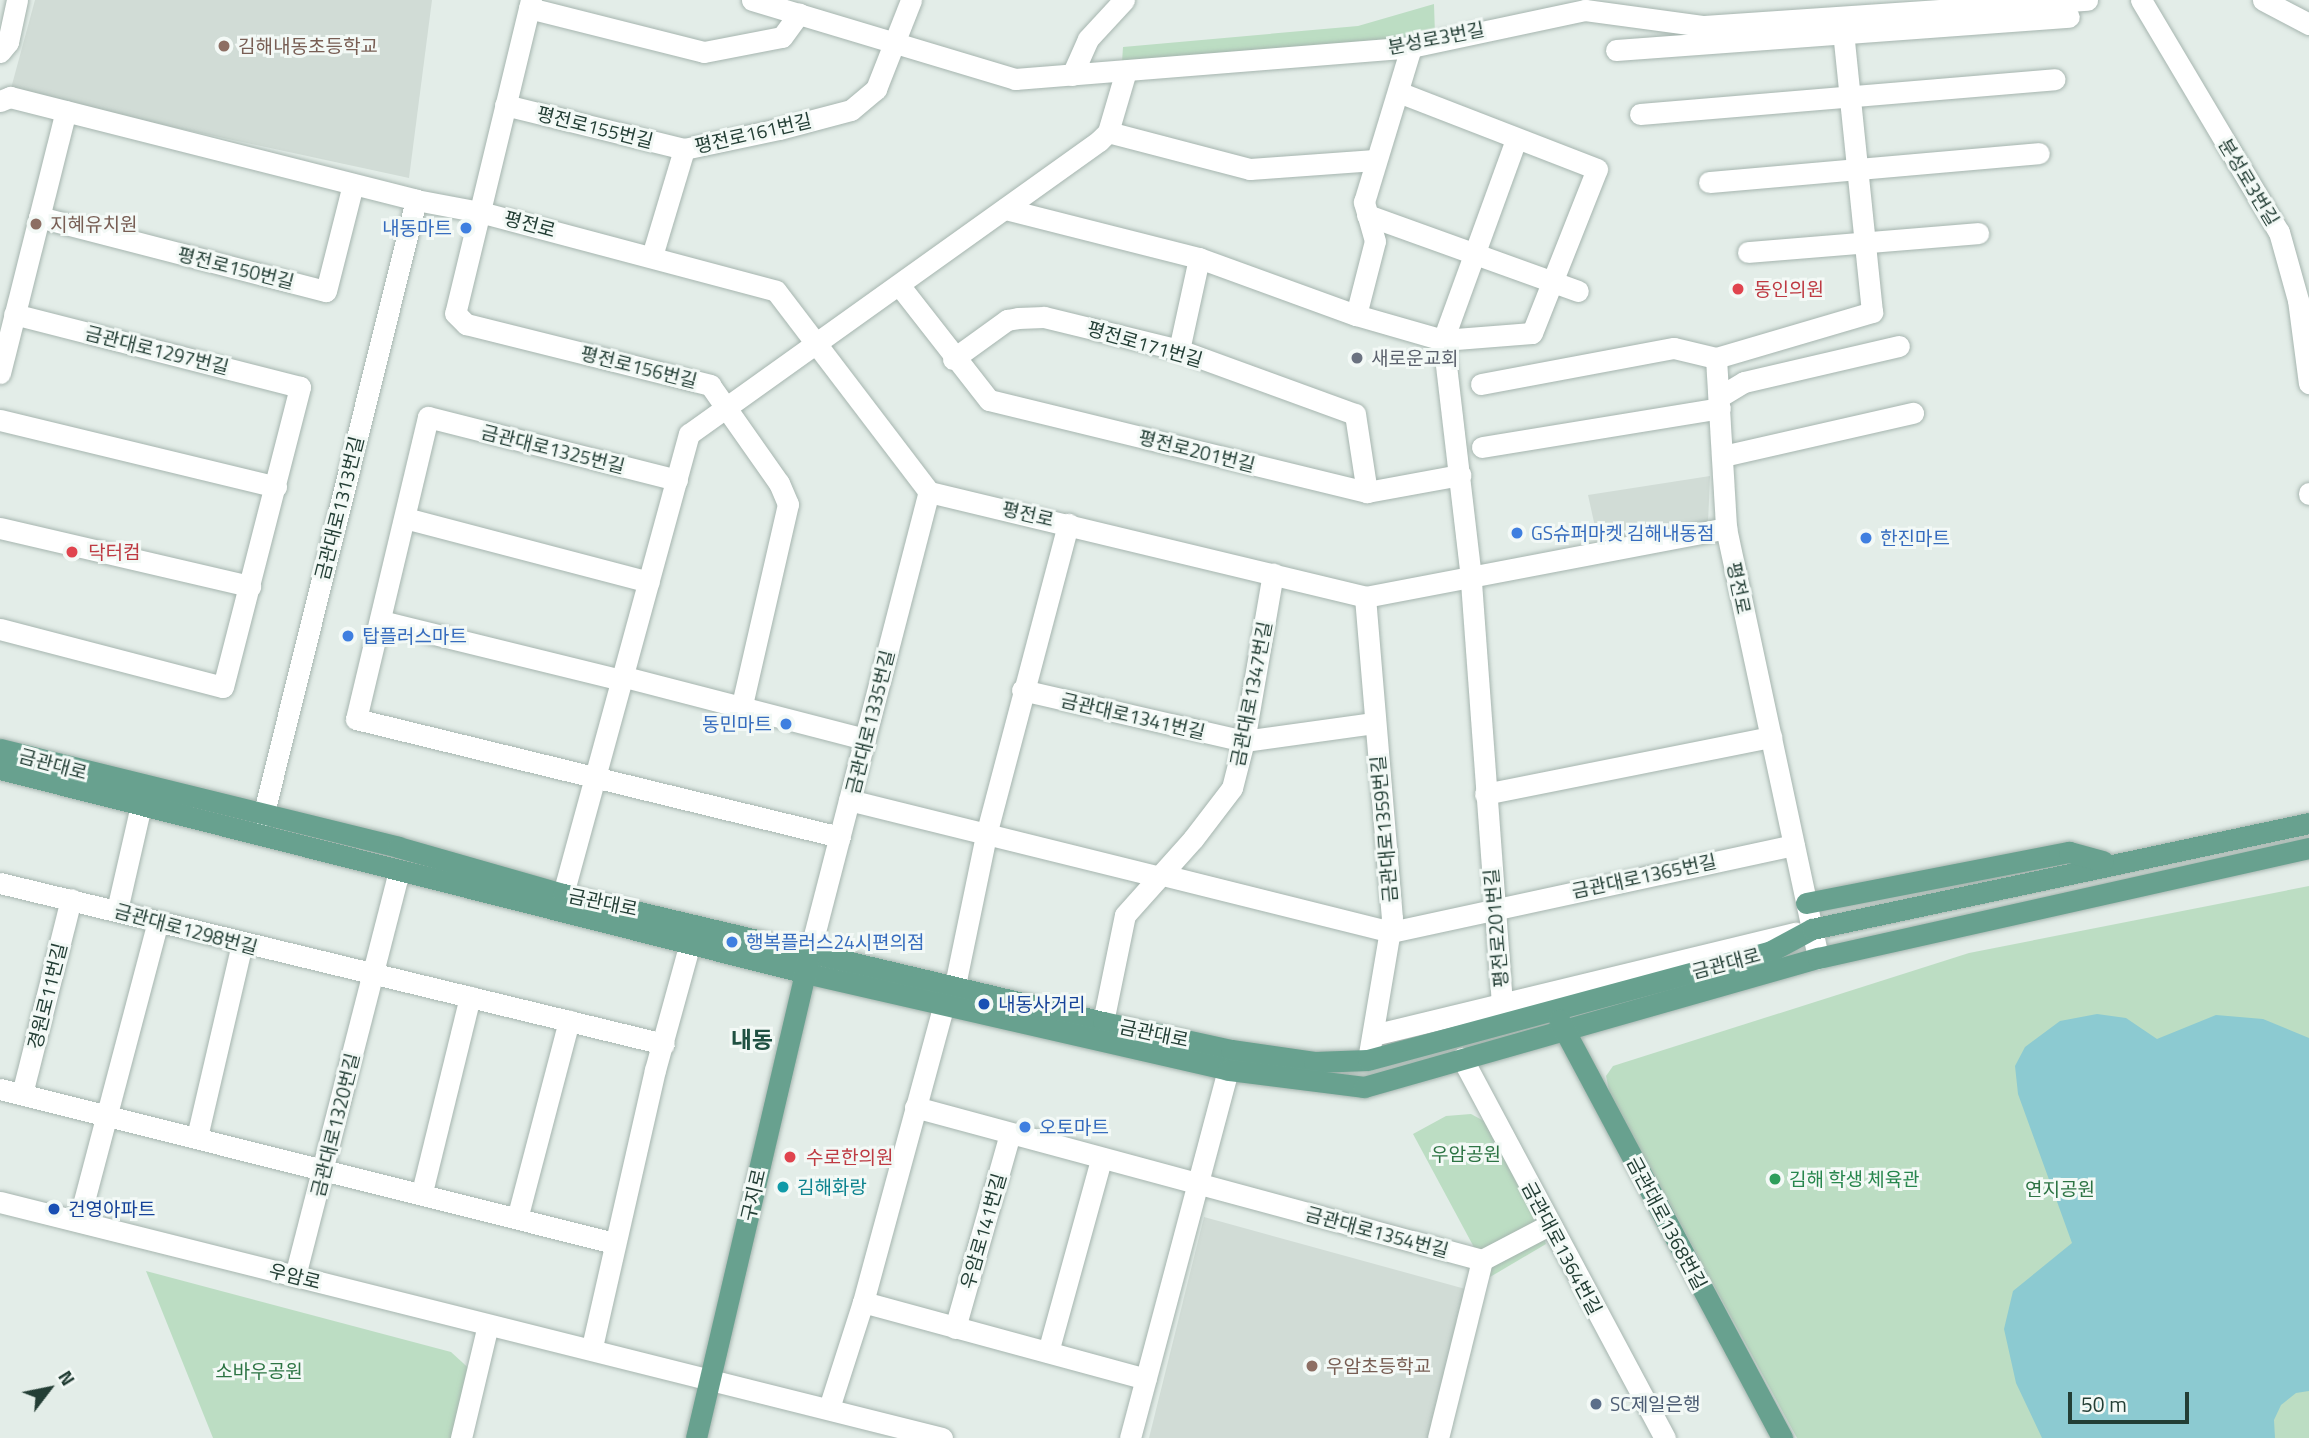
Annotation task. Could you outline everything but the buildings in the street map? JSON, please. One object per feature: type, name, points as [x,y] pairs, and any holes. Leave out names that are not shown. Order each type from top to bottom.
[{"type":"main road","name":"금관대로","points":[[0,749],[263,816],[398,847],[563,894],[1103,1022],[1231,1050],[1314,1062],[1368,1060],[1771,951],[1812,929],[2108,863],[2309,823]]},
{"type":"main road","name":"금관대로","points":[[0,769],[806,973],[1228,1070],[1364,1087],[1818,958],[2309,848]]},
{"type":"main road","points":[[1806,903],[2069,852],[2108,863]]},
{"type":"main road","name":"구지로","points":[[696,1438],[810,951]]},
{"type":"main road","name":"금관대로1368번길","points":[[1553,1009],[1781,1438]]},
{"type":"street","points":[[0,52],[8,42],[17,0]]},
{"type":"street","name":"분성로3번길","points":[[752,0],[1015,79],[1411,47],[1585,9],[1704,26],[2087,0]]},
{"type":"street","name":"평전로161번길","points":[[652,256],[684,149],[851,110],[876,89],[911,0]]},
{"type":"street","points":[[1072,75],[1088,39],[1124,0]]},
{"type":"street","name":"분성로3번길","points":[[2141,0],[2279,232],[2303,296],[2309,383]]},
{"type":"street","points":[[2263,0],[2309,24]]},
{"type":"street","points":[[480,212],[530,4],[704,52],[782,37],[799,14]]},
{"type":"street","points":[[1616,50],[2069,17]]},
{"type":"street","points":[[1481,383],[1674,348],[1716,358],[1872,312],[1843,33]]},
{"type":"street","points":[[1356,315],[1375,242],[1363,202],[1411,47]]},
{"type":"street","points":[[563,894],[593,776],[623,678],[689,434],[1108,132],[1126,71]]},
{"type":"street","points":[[1640,114],[2055,79]]},
{"type":"street","points":[[1004,209],[1199,258],[1356,315],[1443,340],[1532,333],[1597,169],[1398,92]]},
{"type":"street","name":"평전로","points":[[0,101],[10,97],[416,200],[480,212],[776,291],[929,492],[1068,523],[1365,597],[1726,528],[1818,958]]},
{"type":"street","name":"평전로155번길","points":[[505,106],[684,149]]},
{"type":"street","points":[[0,373],[66,111]]},
{"type":"street","points":[[1108,132],[1250,169],[1375,160]]},
{"type":"street","points":[[1443,340],[1516,139]]},
{"type":"street","points":[[1709,182],[2039,153]]},
{"type":"street","name":"평전로150번길","points":[[39,217],[326,291],[353,184]]},
{"type":"street","name":"금관대로1313번길","points":[[263,816],[416,200]]},
{"type":"street","name":"평전로156번길","points":[[480,212],[456,306],[458,321],[710,385],[779,483],[788,504],[741,709]]},
{"type":"street","points":[[1367,215],[1578,290]]},
{"type":"street","points":[[1748,252],[1865,240],[1978,233]]},
{"type":"street","points":[[1179,350],[1199,258]]},
{"type":"street","points":[[899,285],[953,359]]},
{"type":"street","name":"금관대로1297번길","points":[[14,314],[300,387],[275,487]]},
{"type":"street","name":"평전로171번길","points":[[953,359],[1007,320],[1018,318],[1044,317],[1179,350],[1355,414],[1367,492]]},
{"type":"street","name":"평전로201번길","points":[[1443,340],[1471,578],[1502,1004]]},
{"type":"street","points":[[1482,447],[1719,402],[1744,382],[1899,346]]},
{"type":"street","points":[[1716,358],[1726,528]]},
{"type":"street","name":"평전로201번길","points":[[953,359],[989,400],[1367,492],[1460,475]]},
{"type":"street","points":[[1723,456],[1913,413]]},
{"type":"street","name":"금관대로1325번길","points":[[405,518],[428,417],[677,480]]},
{"type":"street","points":[[0,420],[275,487],[223,687],[0,629]]},
{"type":"street","name":"금관대로1335번길","points":[[810,951],[929,492]]},
{"type":"street","points":[[649,582],[405,518],[356,719],[840,837]]},
{"type":"street","points":[[955,985],[986,835],[1068,523]]},
{"type":"street","points":[[0,528],[250,586]]},
{"type":"street","name":"금관대로1347번길","points":[[1103,1022],[1125,915],[1232,788],[1244,741],[1273,573]]},
{"type":"street","name":"금관대로1359번길","points":[[1365,597],[1391,932],[1368,1060]]},
{"type":"street","points":[[382,621],[865,739]]},
{"type":"street","name":"금관대로1341번길","points":[[1022,690],[1244,741]]},
{"type":"street","points":[[1244,741],[1374,723]]},
{"type":"street","points":[[1485,794],[1771,737]]},
{"type":"street","points":[[849,800],[1391,932]]},
{"type":"street","points":[[117,910],[141,805]]},
{"type":"street","name":"금관대로1365번길","points":[[1391,932],[1794,845]]},
{"type":"street","name":"금관대로1320번길","points":[[295,1276],[326,1169],[399,872]]},
{"type":"street","name":"금관대로1298번길","points":[[0,883],[117,910],[242,944],[373,973]]},
{"type":"street","name":"경원로11번길","points":[[22,1094],[71,899]]},
{"type":"street","points":[[79,1220],[109,1117],[158,922]]},
{"type":"street","points":[[1373,1035],[1812,929]]},
{"type":"street","points":[[592,1347],[614,1243],[690,943]]},
{"type":"street","points":[[197,1137],[242,944]]},
{"type":"street","points":[[373,973],[664,1044]]},
{"type":"street","points":[[422,1192],[470,998]]},
{"type":"street","points":[[829,1408],[863,1302],[944,1004]]},
{"type":"street","points":[[518,1215],[569,1021]]},
{"type":"street","name":"금관대로1364번길","points":[[1462,1058],[1665,1438]]},
{"type":"street","points":[[1130,1438],[1228,1070]]},
{"type":"street","points":[[0,1089],[518,1215],[614,1243]]},
{"type":"street","points":[[915,1107],[1198,1185]]},
{"type":"street","name":"우암로141번길","points":[[955,1328],[1010,1134]]},
{"type":"street","points":[[1048,1352],[1101,1159]]},
{"type":"street","name":"금관대로1354번길","points":[[1198,1185],[1482,1260]]},
{"type":"street","name":"우암로","points":[[0,1202],[488,1325],[592,1347],[942,1438]]},
{"type":"street","points":[[1438,1438],[1482,1260],[1549,1225]]},
{"type":"street","points":[[863,1302],[1146,1379]]},
{"type":"street","points":[[461,1438],[488,1325]]},
{"type":"shaded area","name":"김해내동초등학교","points":[[35,0],[432,0],[409,178],[10,92]]},
{"type":"shaded area","points":[[1710,476],[1708,523],[1599,545],[1588,495]]},
{"type":"shaded area","name":"우암초등학교","points":[[1204,1217],[1480,1293],[1433,1438],[1149,1438]]},
{"type":"green space","points":[[1434,4],[1435,35],[1122,62],[1123,47],[1358,26]]},
{"type":"green space","name":"연지공원","points":[[2309,886],[2309,1438],[1797,1438],[1610,1095],[1606,1076],[1613,1066],[1969,953]]},
{"type":"green space","name":"우암공원","points":[[1471,1114],[1495,1127],[1546,1244],[1490,1277],[1413,1134],[1446,1116]]},
{"type":"green space","name":"소바우공원","points":[[146,1271],[451,1352],[475,1374],[456,1438],[213,1438]]},
{"type":"water","points":[[2097,1014],[2126,1018],[2157,1039],[2216,1015],[2263,1019],[2309,1038],[2309,1391],[2296,1393],[2281,1405],[2274,1420],[2275,1438],[2042,1438],[2016,1383],[2004,1329],[2013,1291],[2072,1243],[2018,1094],[2015,1066],[2025,1047],[2060,1021]]},
{"type":"place","name":"김해내동초등학교","points":[[224,46]]},
{"type":"place","name":"지혜유치원","points":[[36,224]]},
{"type":"place","name":"내동마트","points":[[466,228]]},
{"type":"place","name":"동인의원","points":[[1738,289]]},
{"type":"place","name":"새로운교회","points":[[1357,358]]},
{"type":"place","name":"GS슈퍼마켓 김해내동점","points":[[1517,533]]},
{"type":"place","name":"한진마트","points":[[1866,538]]},
{"type":"place","name":"닥터컴","points":[[72,552]]},
{"type":"place","name":"탑플러스마트","points":[[348,636]]},
{"type":"place","name":"동민마트","points":[[786,724]]},
{"type":"place","name":"행복플러스24시편의점","points":[[732,942]]},
{"type":"place","name":"내동사거리","points":[[984,1004]]},
{"type":"place","name":"오토마트","points":[[1025,1127]]},
{"type":"place","name":"수로한의원","points":[[790,1157]]},
{"type":"place","name":"김해 학생 체육관","points":[[1775,1179]]},
{"type":"place","name":"김해화랑","points":[[783,1187]]},
{"type":"place","name":"건영아파트","points":[[54,1209]]},
{"type":"place","name":"우암초등학교","points":[[1312,1366]]},
{"type":"place","name":"SC제일은행","points":[[1596,1404]]},
{"type":"district","name":"내동","points":[[752,1040]]}]
